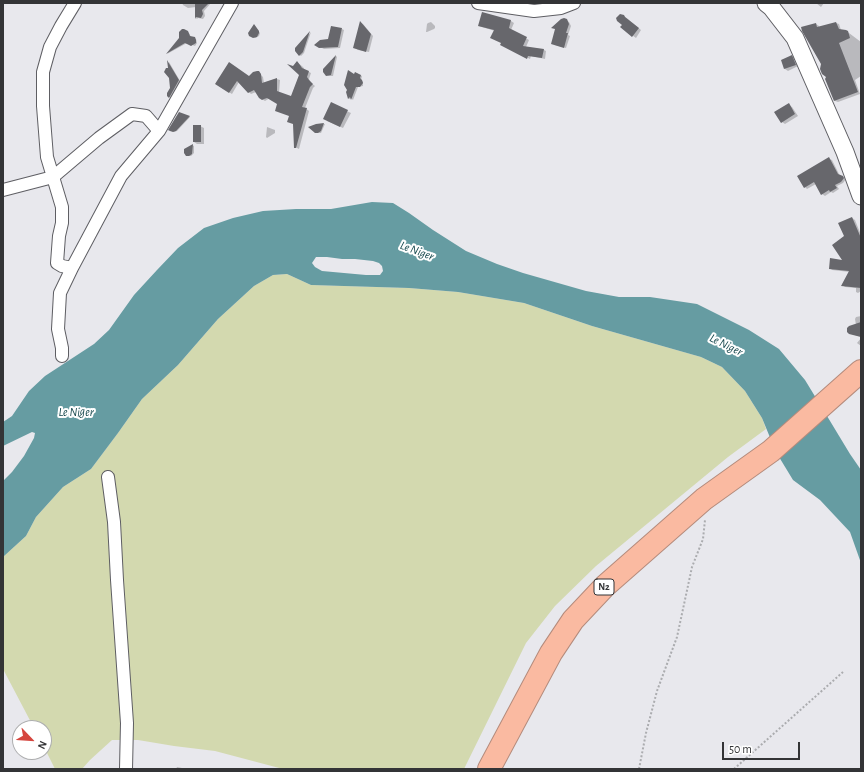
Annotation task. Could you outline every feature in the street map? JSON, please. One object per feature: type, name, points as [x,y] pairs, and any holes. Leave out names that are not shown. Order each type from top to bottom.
[{"type":"highway","name":"N2","points":[[489,769],[551,653],[573,620],[605,586],[704,499],[771,451],[856,375]]},
{"type":"street","points":[[72,268],[62,266],[57,263],[58,236],[62,223],[62,208],[47,157],[43,106],[43,72],[50,47],[75,3]]},
{"type":"street","points":[[62,356],[58,329],[60,293],[72,268],[121,176],[159,131],[232,3]]},
{"type":"street","points":[[478,3],[534,11],[561,8],[574,3]]},
{"type":"street","points":[[766,3],[771,7],[795,38],[845,152],[861,196]]},
{"type":"street","points":[[3,190],[53,177],[99,138],[132,114],[146,116],[159,131]]},
{"type":"street","points":[[108,477],[114,522],[127,723],[126,769]]},
{"type":"path","points":[[639,769],[646,732],[657,691],[676,637],[692,567],[703,539],[705,515],[704,499]]},
{"type":"path","points":[[734,769],[843,672]]},
{"type":"green space","points":[[287,274],[311,285],[409,288],[458,292],[524,303],[592,326],[701,357],[722,367],[745,391],[762,418],[766,429],[728,457],[596,566],[555,606],[526,643],[464,769],[283,769],[215,751],[138,740],[112,740],[82,769],[55,769],[50,760],[52,760],[52,720],[30,720],[3,669],[3,557],[26,536],[36,517],[63,487],[91,469],[142,399],[178,365],[218,319],[254,286],[273,275]]},
{"type":"water","name":"Le Niger","points":[[372,202],[393,203],[466,251],[497,264],[586,291],[619,297],[650,297],[697,304],[749,330],[779,349],[805,380],[861,470],[861,563],[850,532],[820,500],[793,480],[776,452],[762,418],[745,391],[722,367],[701,357],[592,326],[524,303],[458,292],[409,288],[311,285],[287,274],[273,275],[254,286],[218,319],[178,365],[142,399],[91,469],[63,487],[36,517],[26,536],[3,557],[3,481],[24,456],[34,438],[35,433],[32,432],[3,446],[3,422],[12,416],[29,391],[45,376],[94,344],[109,330],[134,295],[157,270],[178,248],[204,228],[233,218],[263,211],[331,209]],"holes":[[[316,257],[373,261],[379,263],[382,266],[383,271],[380,275],[322,271],[315,267],[312,263]]]},
{"type":"building","points":[[195,3],[209,3],[202,10],[203,14],[201,18],[196,17],[195,19]]},
{"type":"building","points":[[482,12],[511,20],[509,28],[527,37],[523,46],[544,49],[542,58],[528,56],[527,59],[490,38],[494,30],[478,26]]},
{"type":"building","points":[[620,14],[624,15],[639,28],[632,37],[620,27],[622,25],[616,18]]},
{"type":"building","points":[[564,18],[567,19],[569,24],[564,48],[551,44],[555,29],[551,28]]},
{"type":"building","points":[[360,21],[371,34],[366,52],[353,48]]},
{"type":"building","points":[[836,22],[839,29],[848,31],[850,38],[839,43],[858,92],[834,101],[825,79],[826,77],[822,74],[820,69],[821,64],[801,27],[816,23],[817,27]]},
{"type":"building","points":[[254,24],[259,33],[257,37],[253,38],[249,36],[248,33]]},
{"type":"building","points":[[331,26],[342,28],[338,47],[319,48],[314,45],[320,40],[328,39]]},
{"type":"building","points":[[182,29],[188,31],[190,36],[195,37],[196,43],[191,46],[185,43],[166,54],[179,38],[179,32]]},
{"type":"building","points":[[310,31],[303,52],[299,56],[295,51],[295,48]]},
{"type":"building","points":[[336,55],[331,75],[326,76],[323,69]]},
{"type":"building","points":[[792,55],[796,65],[784,69],[781,60]]},
{"type":"building","points":[[167,60],[179,80],[169,98],[167,93],[170,88],[169,78],[164,72],[166,68],[168,68]]},
{"type":"building","points":[[297,61],[302,68],[309,71],[307,77],[313,84],[310,87],[302,107],[307,108],[296,148],[294,148],[293,124],[287,122],[289,116],[275,111],[277,104],[267,98],[262,100],[254,90],[248,93],[237,81],[229,93],[215,84],[229,62],[249,76],[253,72],[259,71],[261,74],[262,83],[277,78],[277,91],[291,96],[299,75],[287,64],[293,66]]},
{"type":"building","points":[[348,70],[354,74],[355,72],[361,75],[360,78],[363,83],[360,87],[356,87],[351,100],[350,97],[348,99],[346,92],[347,90],[344,85]]},
{"type":"building","points":[[331,102],[348,110],[340,127],[323,119]]},
{"type":"building","points":[[789,103],[795,114],[781,123],[774,112]]},
{"type":"building","points":[[179,112],[190,116],[176,131],[173,132],[168,130]]},
{"type":"building","points":[[324,123],[321,131],[318,133],[315,133],[308,127],[316,124]]},
{"type":"building","points":[[193,125],[201,125],[201,142],[193,142]]},
{"type":"building","points":[[193,144],[192,154],[186,156],[184,149]]},
{"type":"building","points":[[829,157],[838,174],[844,178],[841,182],[835,185],[837,188],[830,192],[829,190],[821,195],[814,182],[804,188],[797,176]]},
{"type":"building","points":[[852,217],[861,238],[861,288],[841,286],[849,271],[829,269],[830,258],[842,260],[832,245],[844,236],[838,223]]},
{"type":"building","points":[[861,322],[861,337],[849,334],[847,332],[847,328],[849,326]]}]
